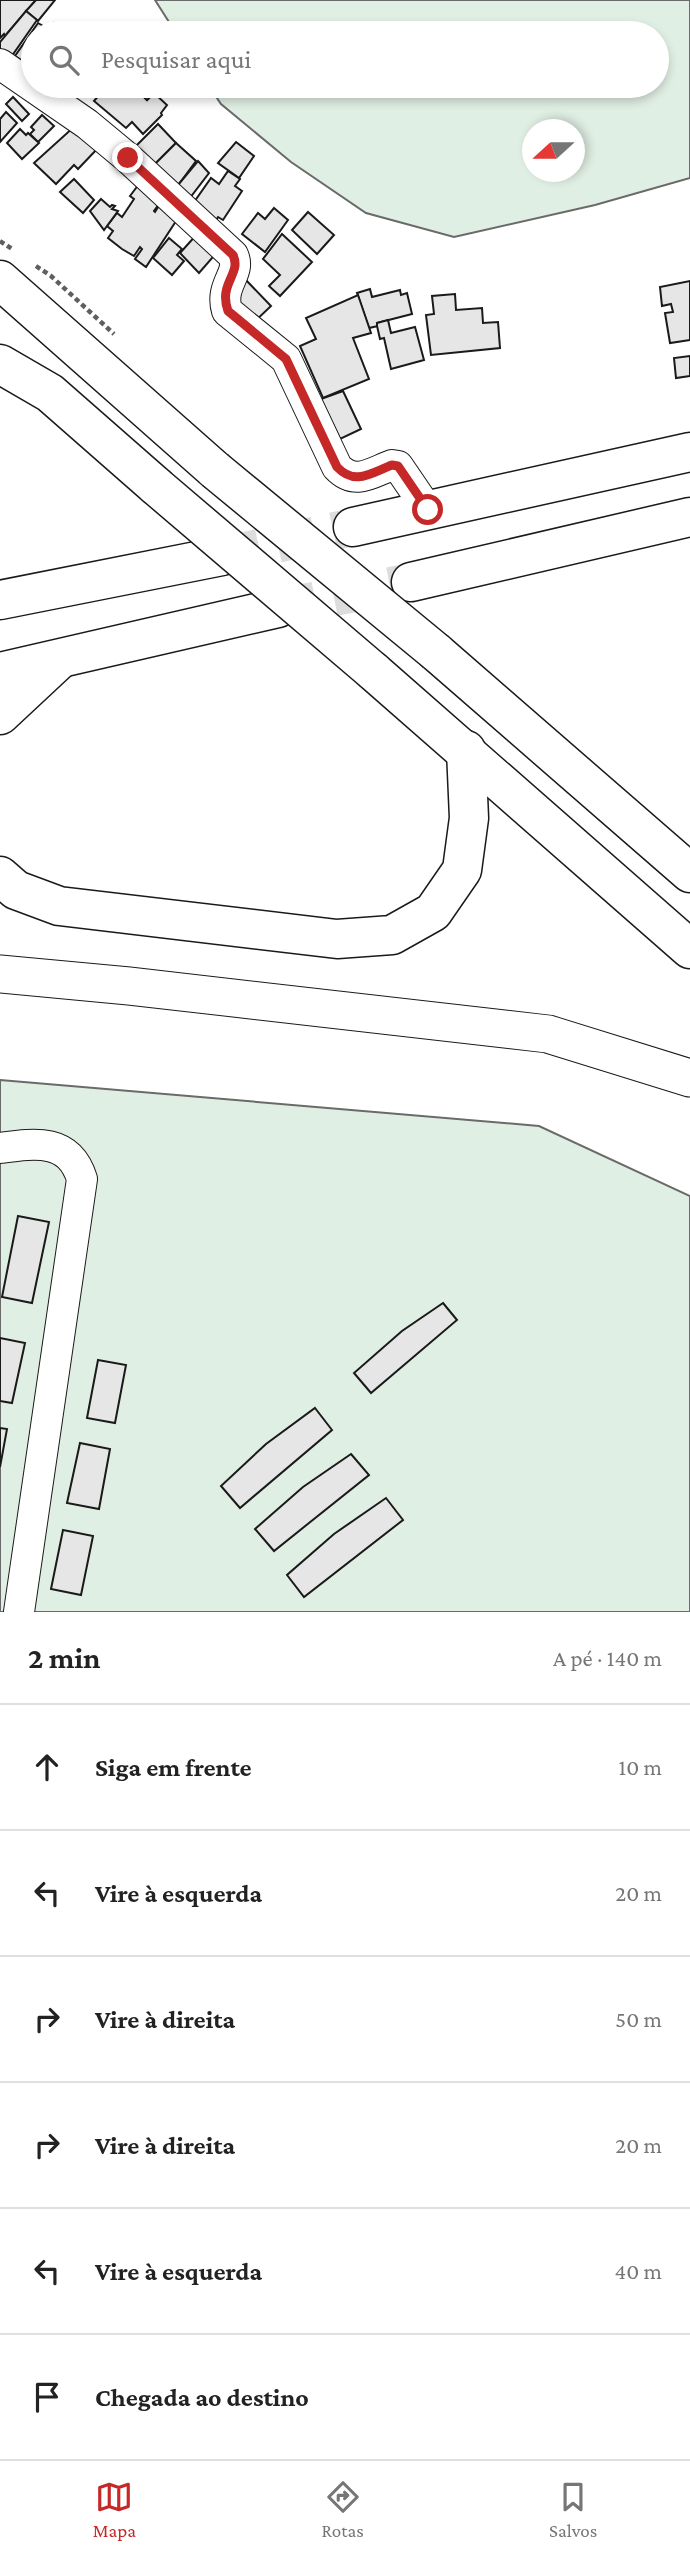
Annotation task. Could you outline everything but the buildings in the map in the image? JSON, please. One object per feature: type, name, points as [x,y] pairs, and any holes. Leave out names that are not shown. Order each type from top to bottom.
[{"type":"highway","points":[[0,280],[215,470],[436,652],[690,873]]},
{"type":"highway","points":[[0,364],[50,393],[466,750],[690,949]]},
{"type":"highway","points":[[353,527],[690,452]]},
{"type":"highway","points":[[411,582],[690,516]]},
{"type":"highway","points":[[644,526],[690,527]]},
{"type":"highway","points":[[0,600],[222,556]]},
{"type":"highway","points":[[0,672],[278,608]]},
{"type":"highway","points":[[0,715],[62,656]]},
{"type":"highway","points":[[0,876],[16,890],[59,906],[337,939],[392,935],[433,912],[462,870],[469,818],[466,750]]},
{"type":"highway","points":[[577,776],[690,847]]},
{"type":"main road","points":[[0,974],[130,986],[548,1034],[690,1078]]},
{"type":"street","points":[[0,64],[21,79]]},
{"type":"street","points":[[48,98],[97,133],[233,255],[236,267],[225,289],[224,300],[228,311],[286,359],[337,467],[345,475],[356,478],[392,465],[398,466],[428,510]]},
{"type":"street","points":[[0,1148],[28,1144],[56,1147],[69,1154],[78,1164],[82,1179],[19,1612]]},
{"type":"green space","points":[[155,0],[690,0],[690,178],[595,205],[454,237],[366,213],[291,162],[217,98],[669,98],[669,21],[168,21]]},
{"type":"green space","points":[[0,1080],[539,1126],[690,1196],[690,1612],[0,1612]]},
{"type":"tunnel","points":[[222,556],[353,527]]},
{"type":"tunnel","points":[[278,608],[411,582]]},
{"type":"route","points":[[128,158],[233,255],[236,267],[225,289],[224,300],[228,311],[286,359],[337,467],[345,475],[356,478],[392,465],[398,466],[428,510]]}]
